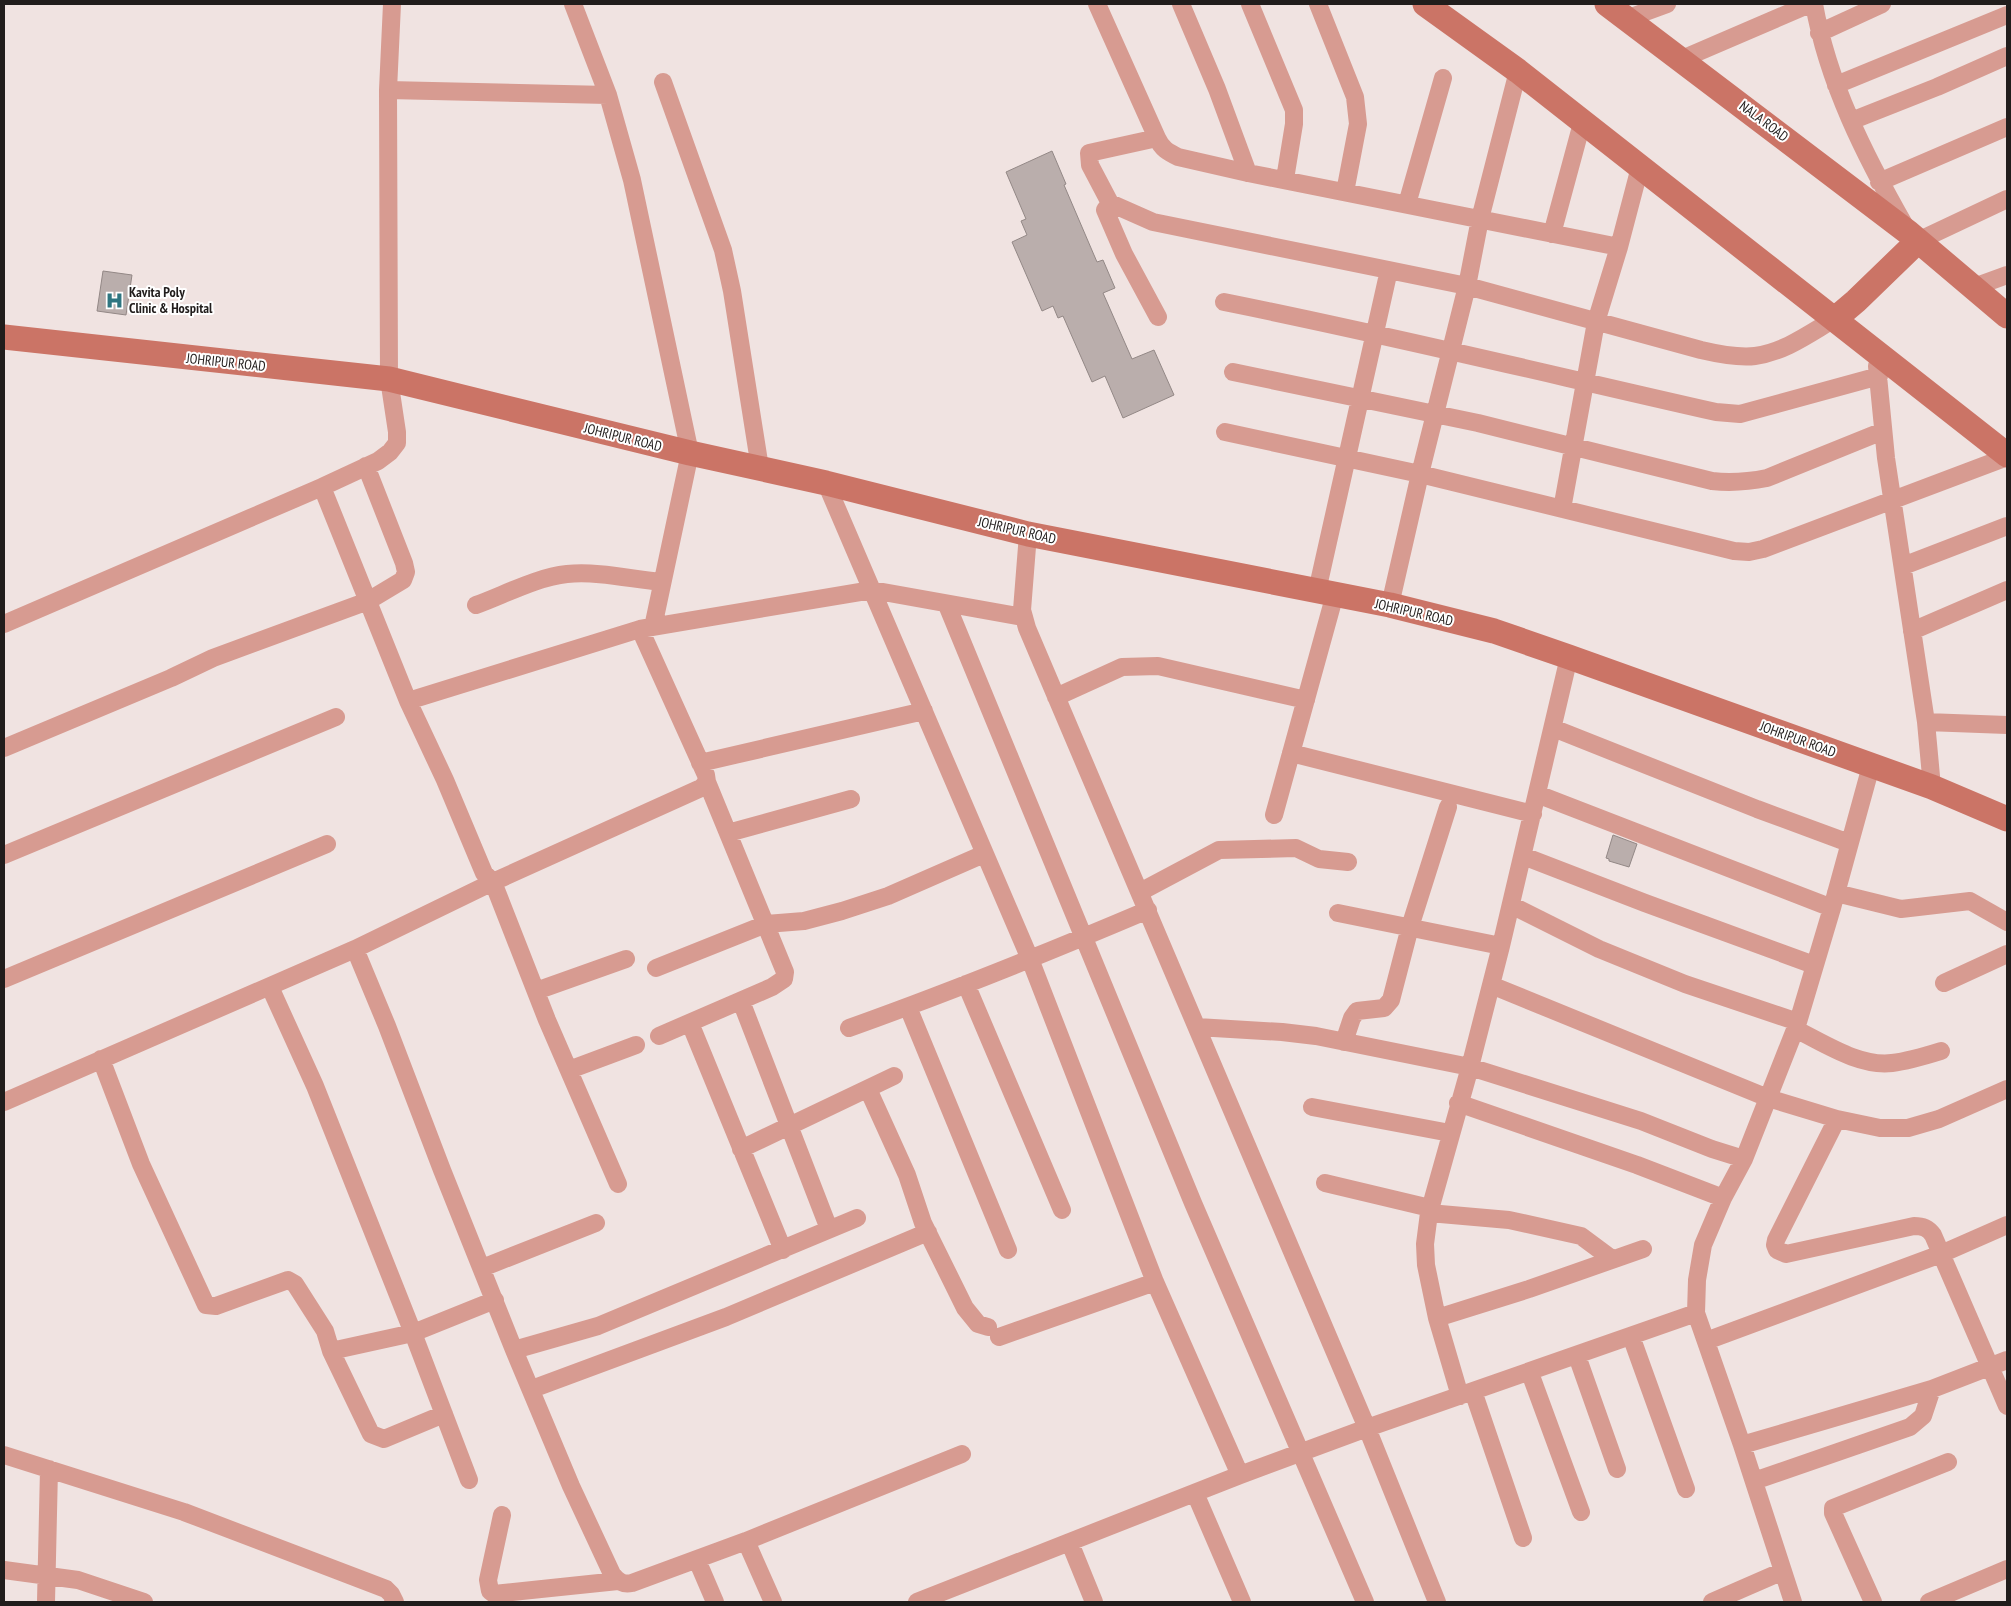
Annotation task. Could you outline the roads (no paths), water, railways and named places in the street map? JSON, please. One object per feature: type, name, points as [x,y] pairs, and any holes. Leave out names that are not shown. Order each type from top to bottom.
[{"type":"street","points":[[4,624],[322,487],[390,452],[397,443],[389,379],[388,90],[392,4]]},
{"type":"street","points":[[573,4],[608,95],[632,180],[690,453],[662,582],[646,628],[785,972],[784,979],[772,987],[659,1036]]},
{"type":"street","points":[[1097,4],[1157,138],[1162,147],[1178,157],[1619,247]]},
{"type":"street","points":[[1181,4],[1217,89],[1248,172]]},
{"type":"street","points":[[1250,4],[1294,110],[1294,124],[1285,179]]},
{"type":"street","points":[[1318,4],[1355,98],[1357,111],[1358,124],[1345,192]]},
{"type":"street","points":[[1425,4],[1518,70],[1582,122],[1836,318],[2007,456]]},
{"type":"street","points":[[1616,12],[1667,4]]},
{"type":"street","points":[[1682,59],[1812,4],[1819,33],[1836,85],[1851,121],[1911,243]]},
{"type":"street","points":[[1819,33],[1882,4]]},
{"type":"street","name":"NALA ROAD","points":[[1616,12],[1682,59],[1911,243],[1974,287],[2007,316]]},
{"type":"street","points":[[1836,85],[2007,15]]},
{"type":"street","points":[[1851,121],[1937,87],[2007,56]]},
{"type":"street","points":[[1390,605],[1420,474],[1467,286],[1480,219],[1518,70]]},
{"type":"street","points":[[1407,204],[1443,78]]},
{"type":"street","points":[[662,82],[723,250],[732,291],[760,468]]},
{"type":"street","points":[[388,90],[608,95]]},
{"type":"street","points":[[1552,234],[1582,122]]},
{"type":"street","points":[[1880,182],[2007,127]]},
{"type":"street","points":[[1157,138],[1089,153],[1090,165],[1110,203],[1153,222],[1467,286],[1701,350],[1726,355],[1754,356],[1781,349],[1836,318],[1856,302],[1911,243],[2007,199]]},
{"type":"street","points":[[1562,509],[1596,322],[1619,247],[1640,167]]},
{"type":"street","points":[[1110,203],[1105,210],[1124,254],[1158,317]]},
{"type":"street","points":[[1274,815],[1306,700],[1359,398],[1388,270]]},
{"type":"street","points":[[1974,287],[2007,275]]},
{"type":"street","points":[[1224,302],[1375,333],[1716,412],[1740,414],[1879,376]]},
{"type":"street","name":"JOHRIPUR ROAD","points":[[4,337],[389,379],[1028,534],[1390,605],[1494,631],[1569,657],[1932,787],[2007,819]]},
{"type":"street","points":[[1874,350],[1879,376],[1883,431],[1926,722],[1932,787]]},
{"type":"street","points":[[1233,372],[1436,414],[1712,480],[1748,482],[1766,478],[1883,431]]},
{"type":"street","points":[[1225,432],[1420,474],[1734,551],[1749,552],[2007,456]]},
{"type":"street","points":[[4,748],[171,678],[213,658],[368,601],[403,580],[406,572],[404,564],[366,466]]},
{"type":"street","points":[[826,484],[1030,959],[1155,1282],[1240,1475]]},
{"type":"street","points":[[322,487],[408,701],[445,780],[484,873],[493,882],[536,991],[618,1184]]},
{"type":"street","points":[[1903,566],[2007,526]]},
{"type":"street","points":[[1028,534],[1023,617],[1367,1428],[1437,1602]]},
{"type":"street","points":[[476,605],[545,578],[566,574],[592,574],[662,582]]},
{"type":"street","points":[[408,701],[646,628],[872,590],[947,605],[1023,617]]},
{"type":"street","points":[[1912,631],[2007,590]]},
{"type":"street","points":[[947,605],[1196,1212],[1365,1602]]},
{"type":"street","points":[[1523,1538],[1437,1318],[1426,1265],[1425,1244],[1429,1210],[1470,1067],[1501,946],[1569,657]]},
{"type":"street","points":[[1056,697],[1122,667],[1158,666],[1306,700]]},
{"type":"street","points":[[700,763],[924,711]]},
{"type":"street","points":[[4,855],[336,717]]},
{"type":"street","points":[[1926,722],[2007,725]]},
{"type":"street","points":[[1553,728],[1757,809],[1849,843]]},
{"type":"street","points":[[1292,753],[1533,814]]},
{"type":"street","points":[[1794,1602],[1696,1313],[1697,1280],[1703,1245],[1723,1198],[1744,1159],[1796,1025],[1834,901],[1871,766]]},
{"type":"street","points":[[4,1102],[355,949],[493,882],[701,788],[707,782]]},
{"type":"street","points":[[1537,794],[1834,901],[1901,909],[1970,901],[2007,922]]},
{"type":"street","points":[[728,833],[851,799]]},
{"type":"street","points":[[1344,1042],[1352,1018],[1357,1011],[1384,1008],[1391,1000],[1410,927],[1448,807]]},
{"type":"street","points":[[4,979],[327,844]]},
{"type":"street","points":[[1140,892],[1219,850],[1296,848],[1319,859],[1348,862]]},
{"type":"street","points":[[656,968],[766,924],[804,921],[888,896],[984,854]]},
{"type":"street","points":[[1523,856],[1814,965]]},
{"type":"street","points":[[1511,905],[1599,950],[1684,984],[1796,1025],[1856,1058],[1891,1063],[1941,1051]]},
{"type":"street","points":[[849,1028],[1030,959],[1148,910]]},
{"type":"street","points":[[1338,913],[1501,946]]},
{"type":"street","points":[[355,949],[514,1350],[532,1389],[571,1486],[612,1574],[618,1581],[632,1584],[746,1541],[962,1454]]},
{"type":"street","points":[[1944,983],[2007,954]]},
{"type":"street","points":[[536,991],[626,959]]},
{"type":"street","points":[[966,984],[1062,1210]]},
{"type":"street","points":[[1490,985],[1768,1098],[1837,1119],[1880,1128],[1908,1128],[1939,1119],[2007,1089]]},
{"type":"street","points":[[270,987],[314,1086],[413,1332],[469,1480]]},
{"type":"street","points":[[741,1001],[788,1127],[829,1229]]},
{"type":"street","points":[[908,1007],[1008,1250]]},
{"type":"street","points":[[690,1023],[783,1250]]},
{"type":"street","points":[[1197,1027],[1282,1032],[1344,1042],[1470,1067],[1641,1121],[1712,1149],[1744,1159]]},
{"type":"street","points":[[569,1070],[636,1045]]},
{"type":"street","points":[[101,1059],[141,1164],[206,1305],[216,1306],[288,1280],[295,1284],[325,1331],[331,1351],[370,1434],[384,1439],[444,1414]]},
{"type":"street","points":[[741,1150],[894,1076]]},
{"type":"street","points":[[868,1089],[907,1175],[928,1232],[965,1308],[978,1324],[993,1332],[1155,1282]]},
{"type":"street","points":[[1458,1104],[1637,1165],[1723,1198]]},
{"type":"street","points":[[1312,1107],[1450,1133]]},
{"type":"street","points":[[1837,1119],[1776,1240],[1777,1250],[1786,1254],[1914,1226],[1922,1226],[1933,1235],[1941,1254],[1999,1363],[2007,1406]]},
{"type":"street","points":[[1325,1183],[1429,1210],[1509,1220],[1581,1236],[1612,1260]]},
{"type":"street","points":[[514,1350],[598,1326],[857,1218]]},
{"type":"street","points":[[482,1268],[596,1223]]},
{"type":"street","points":[[1706,1341],[1941,1254],[2007,1225]]},
{"type":"street","points":[[532,1389],[726,1317],[928,1232]]},
{"type":"street","points":[[1437,1318],[1529,1289],[1643,1249]]},
{"type":"street","points":[[331,1351],[413,1332],[495,1300]]},
{"type":"street","points":[[923,1601],[1240,1475],[1367,1428],[1530,1373],[1696,1313]]},
{"type":"street","points":[[1631,1336],[1686,1489]]},
{"type":"street","points":[[1576,1356],[1617,1469]]},
{"type":"street","points":[[1742,1445],[1932,1389],[1999,1363]]},
{"type":"street","points":[[1530,1373],[1581,1512]]},
{"type":"street","points":[[1754,1481],[1910,1427],[1923,1416],[1932,1389]]},
{"type":"street","points":[[4,1455],[184,1512],[368,1582],[386,1590],[391,1594],[395,1602]]},
{"type":"street","points":[[1873,1602],[1832,1508],[1948,1462]]},
{"type":"street","points":[[46,1602],[45,1574],[49,1469]]},
{"type":"street","points":[[1195,1493],[1242,1602]]},
{"type":"street","points":[[502,1515],[488,1580],[490,1591],[494,1594],[618,1581]]},
{"type":"street","points":[[746,1541],[773,1602]]},
{"type":"street","points":[[1070,1543],[1094,1602]]},
{"type":"street","points":[[697,1560],[715,1602]]},
{"type":"street","points":[[1929,1602],[2007,1569]]},
{"type":"street","points":[[4,1570],[45,1574],[78,1580],[144,1602]]},
{"type":"street","points":[[1712,1602],[1783,1571]]},
{"type":"place","name":"Kavita Poly Clinic & Hospital","points":[[115,300]]}]
